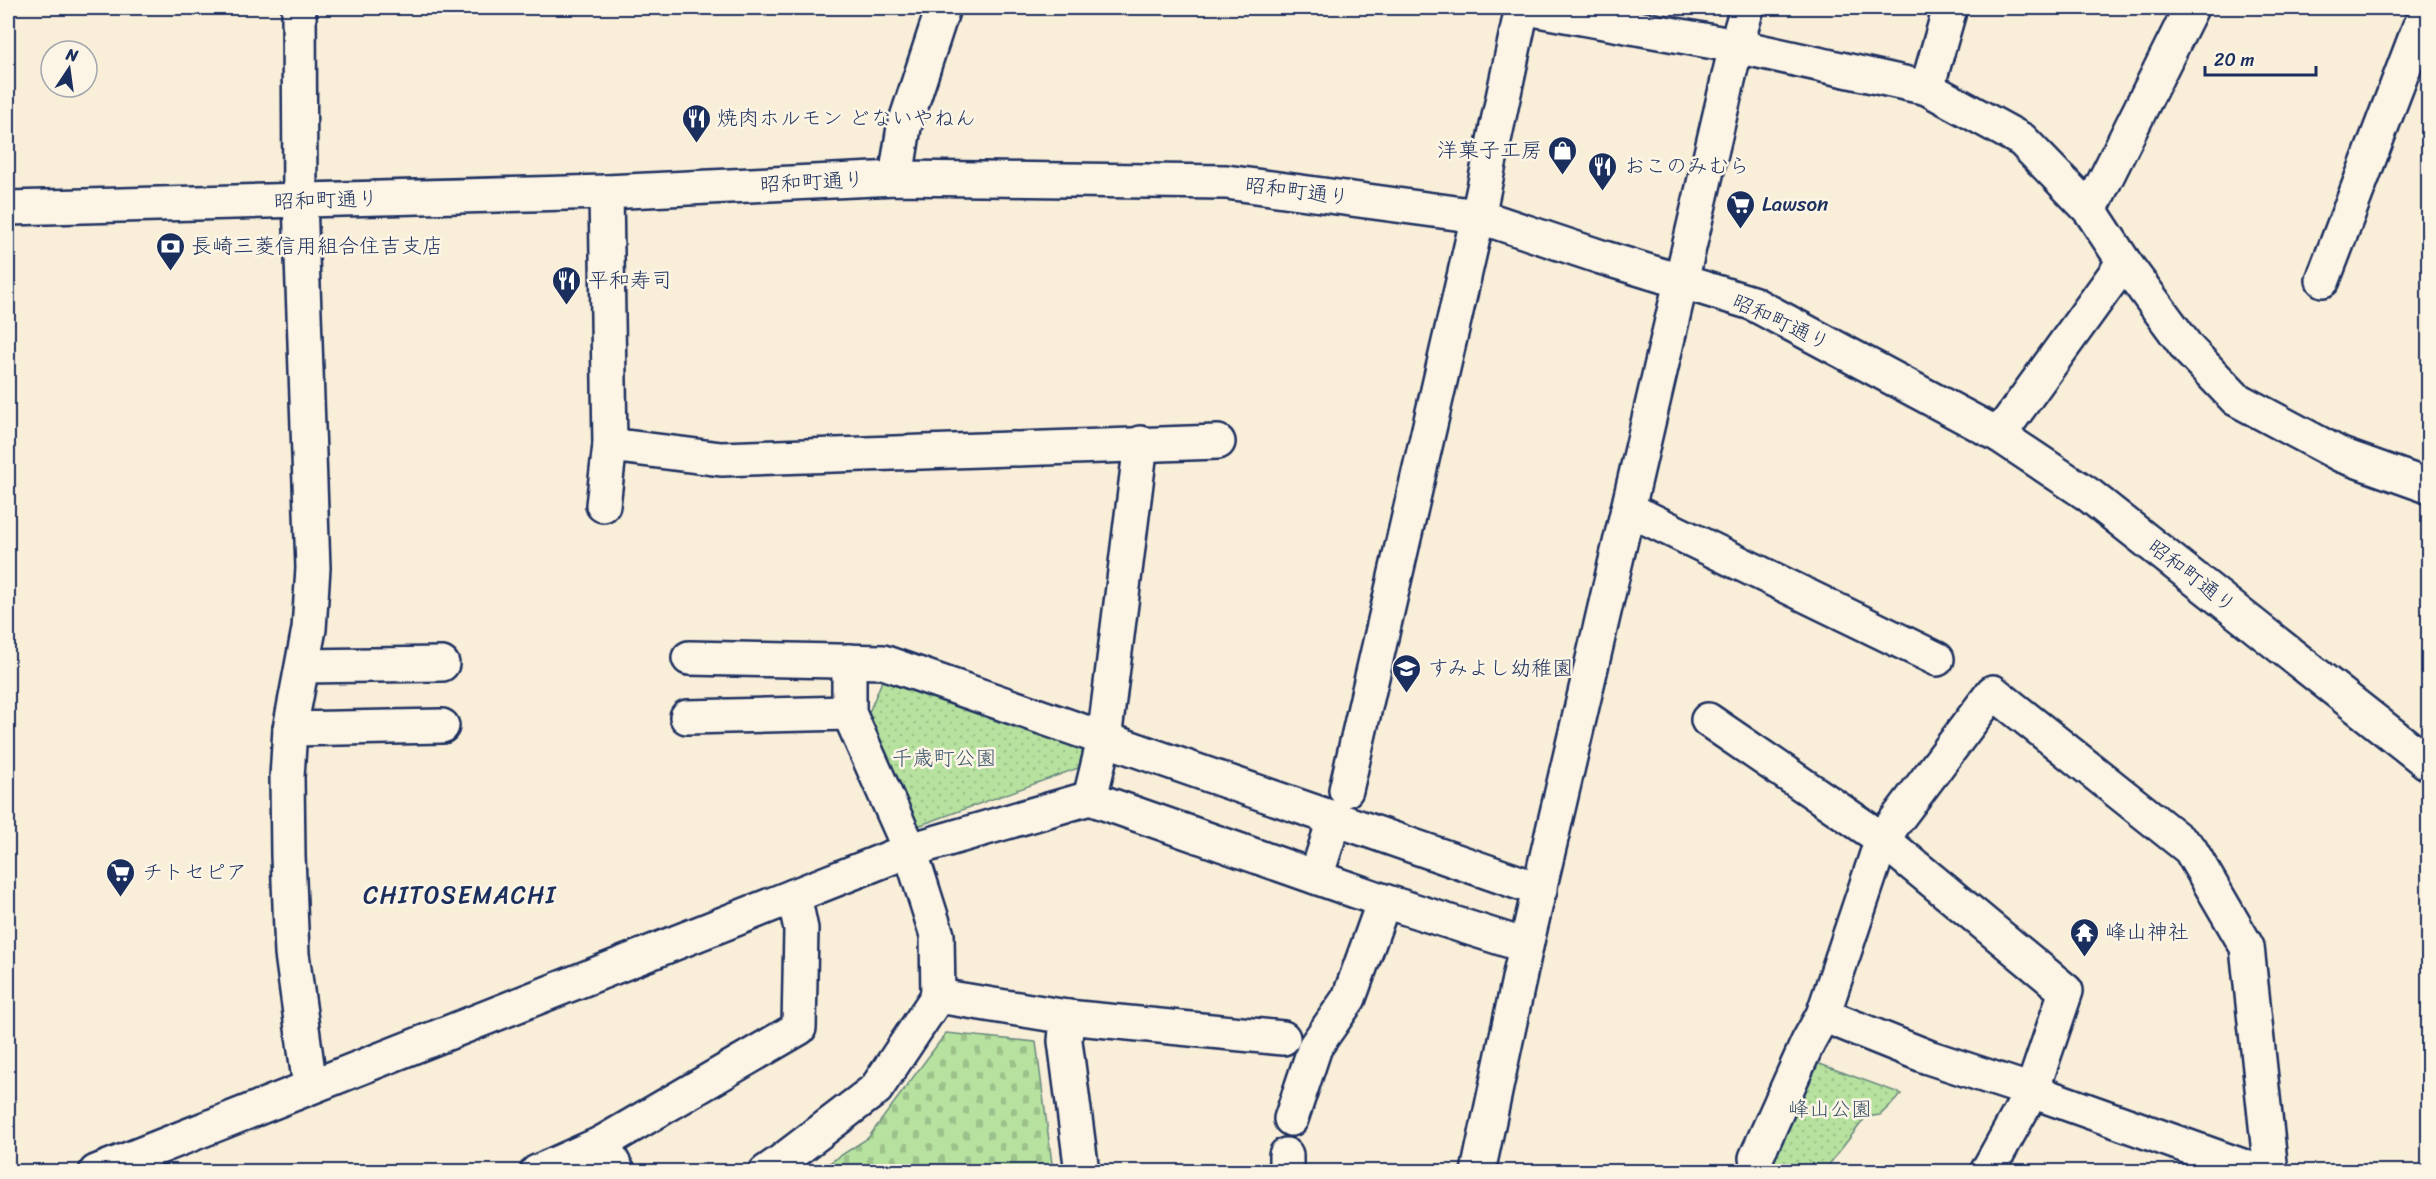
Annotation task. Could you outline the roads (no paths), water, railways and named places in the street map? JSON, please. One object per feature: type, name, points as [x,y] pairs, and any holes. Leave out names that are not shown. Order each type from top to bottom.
[{"type":"street","points":[[299,8],[300,201],[313,568],[309,630],[290,729],[287,844],[292,954],[310,1087]]},
{"type":"street","points":[[897,177],[904,127],[943,8]]},
{"type":"street","points":[[1316,877],[1340,803],[1478,216],[1522,8]]},
{"type":"street","points":[[1527,8],[1736,46],[1927,88],[2022,140],[2090,210],[2124,262],[2188,349],[2236,399],[2341,454],[2428,486]]},
{"type":"street","points":[[1478,1172],[1526,946],[1736,46],[1747,8]]},
{"type":"street","points":[[1927,88],[1950,8]]},
{"type":"street","points":[[2090,210],[2191,8]]},
{"type":"street","points":[[2323,280],[2419,28],[2428,14]]},
{"type":"street","name":"昭和町通り","points":[[8,208],[606,192],[897,177],[1226,182],[1478,216],[1752,303],[1999,435],[2090,495],[2428,763]]},
{"type":"street","points":[[603,505],[610,445],[606,192]]},
{"type":"street","points":[[1999,435],[2124,262]]},
{"type":"street","points":[[610,445],[721,459],[1218,442]]},
{"type":"street","points":[[1090,798],[1104,740],[1141,443]]},
{"type":"street","points":[[1628,509],[1937,659]]},
{"type":"street","points":[[689,658],[883,662],[1104,740],[1340,803],[1540,890]]},
{"type":"street","points":[[766,1172],[876,1089],[938,996],[937,934],[910,850],[849,713],[849,661]]},
{"type":"street","points":[[303,666],[442,664]]},
{"type":"street","points":[[1756,1158],[1808,1042],[1823,1015],[1882,839],[1993,692],[2190,849],[2247,947],[2271,1172]]},
{"type":"street","points":[[687,717],[849,713]]},
{"type":"street","points":[[1708,720],[1882,839],[2066,991],[2032,1091],[1987,1172]]},
{"type":"street","points":[[290,729],[442,726]]},
{"type":"street","points":[[96,1172],[910,850],[1090,798],[1384,901],[1526,946]]},
{"type":"street","points":[[537,1172],[602,1143],[799,1028],[801,928],[794,896]]},
{"type":"street","points":[[1291,1119],[1315,1047],[1349,998],[1384,901]]},
{"type":"street","points":[[938,996],[1067,1017],[1283,1038]]},
{"type":"street","points":[[1823,1015],[1928,1057],[2032,1091],[2259,1172]]},
{"type":"street","points":[[1067,1017],[1065,1041],[1082,1172]]},
{"type":"street","points":[[602,1143],[618,1172]]},
{"type":"place","name":"焼肉ホルモン どないやねん","points":[[696,144]]},
{"type":"place","name":"洋菓子工房","points":[[1563,176]]},
{"type":"place","name":"おこのみむら","points":[[1603,192]]},
{"type":"place","name":"Lawson","points":[[1741,230]]},
{"type":"place","name":"長崎三菱信用組合住吉支店","points":[[170,272]]},
{"type":"place","name":"平和寿司","points":[[567,306]]},
{"type":"place","name":"すみよし幼稚園","points":[[1407,694]]},
{"type":"place","name":"チトセピア","points":[[121,898]]},
{"type":"place","name":"峰山神社","points":[[2084,958]]},
{"type":"district","name":"CHITOSEMACHI","points":[[460,895]]},
{"type":"park label","name":"千歳町公園","points":[[944,758]]},
{"type":"park label","name":"峰山公園","points":[[1830,1109]]}]
